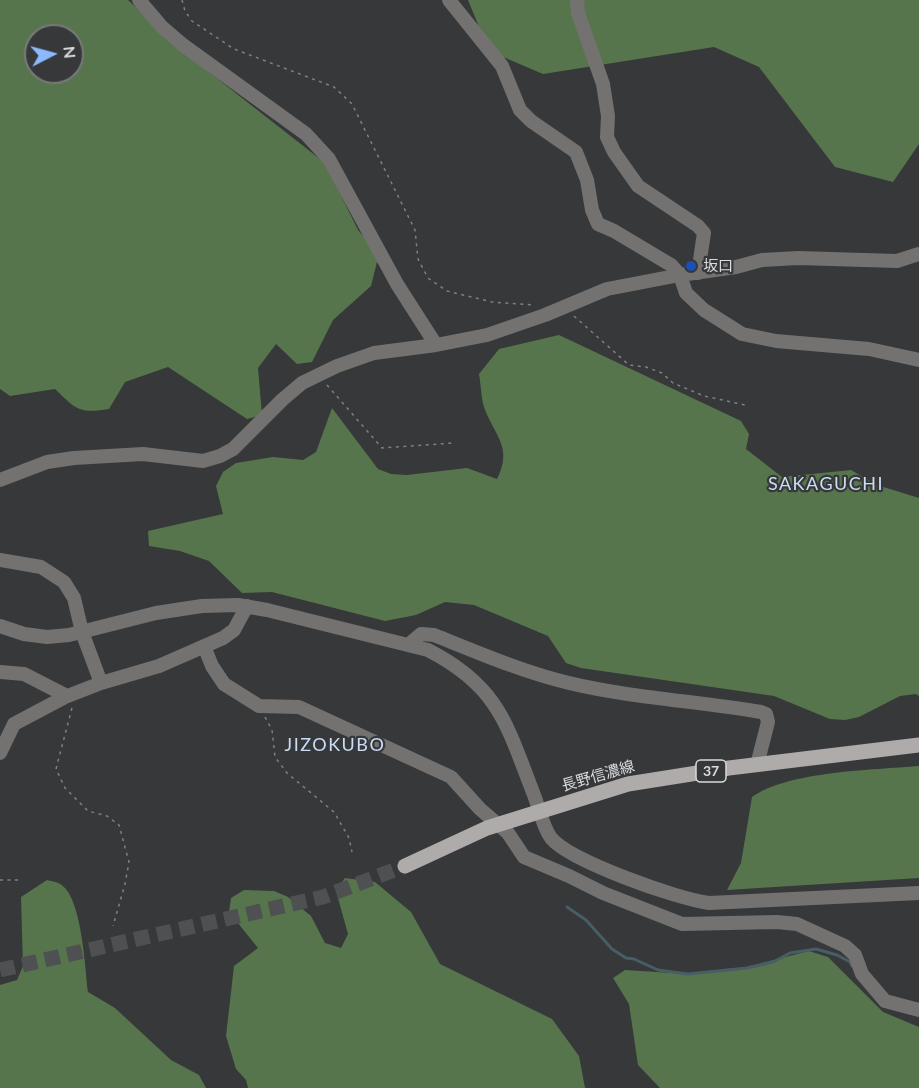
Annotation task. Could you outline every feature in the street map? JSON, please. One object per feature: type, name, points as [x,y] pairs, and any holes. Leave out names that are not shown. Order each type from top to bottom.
[{"type":"main road","name":"長野信濃線","points":[[405,866],[487,828],[628,784],[919,745]]},
{"type":"street","points":[[139,0],[162,27],[183,45],[306,134],[329,159],[397,284],[436,345]]},
{"type":"street","points":[[449,0],[502,66],[520,110],[531,121],[576,152],[587,180],[592,210],[598,224],[614,231],[671,266],[680,275],[686,293],[704,310],[742,334],[776,341],[868,349],[919,360]]},
{"type":"street","points":[[577,0],[578,13],[603,84],[608,116],[607,137],[614,152],[639,186],[698,226],[704,233],[698,273]]},
{"type":"street","points":[[0,480],[47,462],[74,458],[143,454],[203,461],[220,456],[233,449],[302,383],[337,366],[374,353],[436,345],[487,335],[607,289],[736,267],[762,260],[798,258],[897,261],[919,254]]},
{"type":"street","points":[[0,560],[41,567],[64,582],[74,598],[82,632],[101,683]]},
{"type":"street","points":[[0,626],[24,634],[47,637],[69,635],[156,613],[202,606],[238,605],[428,650],[445,658],[474,680],[486,693],[509,729],[550,837],[566,852],[663,892],[691,901],[709,903],[919,894]]},
{"type":"street","points":[[0,753],[14,724],[69,695],[159,666],[204,646],[234,630],[247,606]]},
{"type":"street","points":[[408,645],[421,634],[434,635],[525,671],[570,683],[761,712],[766,714],[768,722],[758,765]]},
{"type":"street","points":[[204,646],[212,666],[224,684],[259,706],[299,707],[451,777],[480,809],[508,833],[524,856],[603,893],[682,924],[777,922],[797,924],[845,946],[855,955],[862,974],[885,1001],[919,1010]]},
{"type":"street","points":[[0,672],[16,672],[30,676],[69,695]]},
{"type":"path","points":[[182,0],[185,11],[192,21],[234,49],[334,87],[352,104],[415,230],[418,259],[429,278],[447,291],[492,302],[533,305]]},
{"type":"path","points":[[564,307],[629,365],[646,367],[662,373],[673,383],[704,396],[745,405]]},
{"type":"path","points":[[317,376],[332,389],[382,447],[453,443]]},
{"type":"path","points":[[69,695],[73,711],[56,769],[65,788],[88,811],[106,816],[119,825],[129,862],[113,926]]},
{"type":"path","points":[[259,706],[272,730],[275,757],[287,773],[334,812],[349,837],[352,852]]},
{"type":"path","points":[[0,880],[20,880]]},
{"type":"green space","points":[[0,0],[128,0],[191,58],[325,163],[358,230],[379,254],[371,286],[333,320],[312,362],[297,364],[276,344],[258,368],[262,415],[247,419],[168,367],[125,382],[109,409],[90,411],[78,408],[55,389],[10,396],[0,389]]},
{"type":"green space","points":[[468,0],[919,0],[919,144],[893,182],[835,167],[759,67],[714,47],[543,74],[489,51]]},
{"type":"green space","points":[[559,335],[741,421],[749,434],[746,449],[782,477],[851,470],[877,485],[919,498],[919,696],[916,694],[900,696],[859,717],[845,720],[830,719],[774,696],[581,668],[566,663],[548,636],[474,605],[445,602],[416,615],[385,621],[272,592],[242,593],[209,561],[180,551],[149,546],[148,531],[223,514],[216,486],[223,472],[236,463],[273,457],[303,460],[316,452],[332,408],[378,469],[391,474],[407,475],[467,468],[497,479],[503,450],[484,407],[479,374],[499,349]]},
{"type":"green space","points":[[919,766],[919,878],[727,890],[741,863],[752,797],[768,788],[809,777]]},
{"type":"green space","points":[[345,878],[375,882],[411,912],[440,964],[552,1019],[579,1056],[585,1088],[248,1088],[246,1080],[236,1069],[226,1036],[234,966],[258,948],[229,912],[231,898],[244,890],[274,891],[288,897],[311,916],[325,943],[341,948],[348,934],[336,891]]},
{"type":"green space","points":[[47,880],[60,884],[67,891],[73,903],[84,950],[88,992],[115,1008],[171,1060],[199,1075],[206,1088],[0,1088],[0,985],[17,980],[23,966],[21,897]]},
{"type":"green space","points":[[809,951],[828,957],[883,1012],[919,1027],[919,1088],[660,1088],[638,1065],[629,1004],[613,978],[625,970],[689,974],[734,970]]},
{"type":"waterway","points":[[567,907],[586,920],[612,949],[626,958],[634,959],[658,970],[688,974],[747,968],[773,962],[790,953],[816,949],[837,955],[850,962],[852,966]]},
{"type":"tunnel","points":[[0,970],[323,897],[405,866]]},
{"type":"place","name":"坂口","points":[[691,266]]},
{"type":"district","name":"SAKAGUCHI","points":[[826,484]]},
{"type":"district","name":"JIZOKUBO","points":[[335,745]]}]
